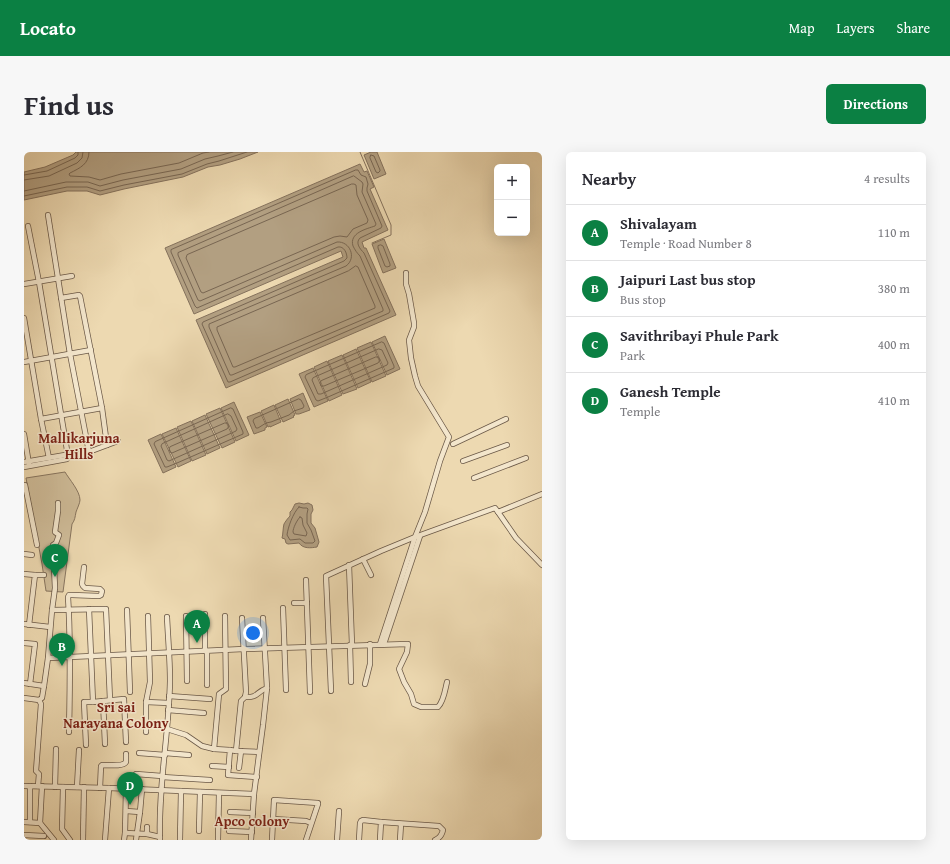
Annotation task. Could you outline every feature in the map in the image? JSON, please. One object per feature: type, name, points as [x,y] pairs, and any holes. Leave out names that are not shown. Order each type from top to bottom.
[{"type":"street","points":[[48,215],[70,354],[89,452]]},
{"type":"street","points":[[28,226],[39,282],[68,456]]},
{"type":"street","points":[[382,644],[418,537],[440,461],[449,437],[418,386],[415,376],[409,340],[414,323],[406,284],[406,273]]},
{"type":"street","points":[[24,284],[72,276]]},
{"type":"street","points":[[61,298],[80,296],[102,408],[107,446]]},
{"type":"street","points":[[24,318],[49,458]]},
{"type":"street","points":[[24,362],[90,350]]},
{"type":"street","points":[[41,419],[102,408]]},
{"type":"street","points":[[453,444],[506,419]]},
{"type":"street","points":[[24,434],[28,463]]},
{"type":"street","points":[[24,467],[28,463],[49,458],[89,452],[118,441]]},
{"type":"street","points":[[463,461],[507,445]]},
{"type":"street","points":[[28,463],[67,459],[68,456]]},
{"type":"street","points":[[474,478],[526,458]]},
{"type":"street","points":[[25,485],[26,502],[37,545]]},
{"type":"street","points":[[498,512],[542,494]]},
{"type":"street","points":[[39,700],[42,698],[48,658],[55,588],[53,545],[56,543],[58,537],[55,532],[58,503]]},
{"type":"street","points":[[330,691],[326,576],[363,559],[495,508],[516,538],[542,565]]},
{"type":"street","points":[[24,554],[32,555]]},
{"type":"street","points":[[363,559],[371,575]]},
{"type":"street","points":[[349,566],[351,682]]},
{"type":"street","points":[[69,732],[70,657],[68,597],[69,595],[102,595],[102,591],[100,589],[85,588],[83,586],[84,567]]},
{"type":"street","points":[[24,574],[44,575]]},
{"type":"street","points":[[35,575],[26,625],[50,627]]},
{"type":"street","points":[[306,580],[310,692]]},
{"type":"street","points":[[294,604],[307,603]]},
{"type":"street","points":[[52,610],[106,608],[110,700]]},
{"type":"street","points":[[284,608],[286,690]]},
{"type":"street","points":[[89,609],[93,702]]},
{"type":"street","points":[[127,610],[130,692]]},
{"type":"street","points":[[205,614],[207,685]]},
{"type":"street","points":[[146,732],[146,702],[150,682],[148,616]]},
{"type":"street","points":[[186,616],[188,681]]},
{"type":"street","points":[[214,749],[219,694],[226,690],[225,616]]},
{"type":"street","points":[[126,833],[160,838],[161,790],[170,682],[167,617]]},
{"type":"street","points":[[239,768],[238,751],[241,701],[245,697],[246,692],[242,618]]},
{"type":"street","points":[[256,840],[251,840],[254,794],[266,688],[263,618]]},
{"type":"street","points":[[24,643],[35,642],[30,684]]},
{"type":"street","points":[[365,684],[370,664],[370,644]]},
{"type":"street","points":[[48,658],[264,648],[408,644],[407,652],[400,670],[404,682],[411,694],[413,703],[416,706],[438,707],[441,704],[447,682]]},
{"type":"street","points":[[24,683],[44,686]]},
{"type":"street","points":[[245,697],[255,696],[266,688]]},
{"type":"street","points":[[169,696],[210,699]]},
{"type":"street","points":[[24,698],[39,700]]},
{"type":"street","points":[[86,745],[84,702],[110,700],[124,699],[126,742]]},
{"type":"street","points":[[39,700],[41,704],[36,771],[39,774],[40,786],[40,823],[54,840]]},
{"type":"street","points":[[103,701],[104,744]]},
{"type":"street","points":[[146,702],[169,703]]},
{"type":"street","points":[[168,710],[204,713]]},
{"type":"street","points":[[167,729],[186,735],[202,746],[214,749],[259,752]]},
{"type":"street","points":[[55,786],[56,749]]},
{"type":"street","points":[[77,787],[79,750]]},
{"type":"street","points":[[230,750],[228,775],[257,777]]},
{"type":"street","points":[[139,753],[189,756]]},
{"type":"street","points":[[100,788],[101,766],[124,764],[126,762],[126,754]]},
{"type":"street","points":[[212,766],[229,767]]},
{"type":"street","points":[[136,774],[210,780]]},
{"type":"street","points":[[24,786],[126,788],[254,794]]},
{"type":"street","points":[[30,786],[30,822]]},
{"type":"street","points":[[63,787],[62,829],[70,840]]},
{"type":"street","points":[[83,840],[84,788]]},
{"type":"street","points":[[105,840],[109,788]]},
{"type":"street","points":[[124,840],[126,833],[126,788]]},
{"type":"street","points":[[136,840],[138,834],[142,789]]},
{"type":"street","points":[[180,791],[180,840]]},
{"type":"street","points":[[198,831],[200,792]]},
{"type":"street","points":[[218,840],[219,793]]},
{"type":"street","points":[[272,840],[274,800],[318,802],[306,840]]},
{"type":"street","points":[[126,811],[140,812]]},
{"type":"street","points":[[337,840],[339,811]]},
{"type":"street","points":[[230,812],[253,813]]},
{"type":"street","points":[[273,819],[311,823]]},
{"type":"street","points":[[359,840],[361,821],[363,820],[438,826],[443,830],[443,833],[435,840]]},
{"type":"street","points":[[24,822],[40,823]]},
{"type":"street","points":[[380,840],[381,822]]},
{"type":"street","points":[[400,840],[401,824]]},
{"type":"street","points":[[147,827],[147,836]]},
{"type":"street","points":[[24,835],[44,838],[44,828]]},
{"type":"street","points":[[229,830],[252,832]]},
{"type":"shaded area","points":[[65,472],[80,496],[80,501],[72,524],[63,592],[46,591],[26,478]]},
{"type":"water","points":[[76,152],[258,152],[220,165],[208,167],[183,177],[100,195],[87,191],[67,191],[24,200],[24,172],[45,167],[73,155]]},
{"type":"water","points":[[371,152],[377,152],[386,174],[374,179],[364,155]]},
{"type":"water","points":[[360,164],[364,172],[367,171],[374,187],[370,189],[388,230],[362,242],[396,315],[226,388],[196,320],[343,257],[341,251],[194,314],[165,248]]},
{"type":"water","points":[[384,239],[396,268],[383,273],[372,244]]},
{"type":"water","points":[[385,336],[400,369],[387,375],[372,342]]},
{"type":"water","points":[[371,342],[386,376],[372,382],[357,348]]},
{"type":"water","points":[[356,349],[371,382],[358,388],[343,355]]},
{"type":"water","points":[[342,355],[357,389],[343,394],[328,361]]},
{"type":"water","points":[[327,361],[342,395],[329,401],[314,367]]},
{"type":"water","points":[[313,368],[328,401],[314,407],[299,374]]},
{"type":"water","points":[[303,393],[310,410],[296,414],[290,399]]},
{"type":"water","points":[[288,399],[295,415],[293,416],[294,417],[283,422],[275,405]]},
{"type":"water","points":[[234,402],[249,435],[236,441],[221,408]]},
{"type":"water","points":[[274,405],[281,422],[268,427],[261,411]]},
{"type":"water","points":[[220,408],[235,442],[222,448],[206,414]]},
{"type":"water","points":[[260,412],[267,427],[265,430],[254,434],[247,417]]},
{"type":"water","points":[[205,415],[220,448],[207,454],[192,421]]},
{"type":"water","points":[[191,421],[206,455],[192,461],[177,427]]},
{"type":"water","points":[[176,428],[191,461],[178,467],[162,434]]},
{"type":"water","points":[[161,434],[176,467],[163,473],[148,440]]},
{"type":"water","points":[[308,503],[312,505],[313,510],[311,514],[311,523],[315,528],[319,542],[317,547],[305,547],[299,543],[288,544],[286,543],[285,539],[282,538],[284,524],[290,516],[290,512],[295,504]]},
{"type":"waterway","points":[[360,152],[391,225],[391,235],[372,243]]},
{"type":"place","name":"Savithribayi Phule Park","points":[[55,577]]},
{"type":"place","name":"Shivalayam","points":[[197,643]]},
{"type":"place","name":"Jaipuri Last bus stop","points":[[62,666]]},
{"type":"place","name":"Ganesh Temple","points":[[130,805]]},
{"type":"district","name":"Mallikarjuna Hills","points":[[79,446]]},
{"type":"district","name":"Sri sai Narayana Colony","points":[[116,716]]},
{"type":"district","name":"Apco colony","points":[[252,821]]}]
